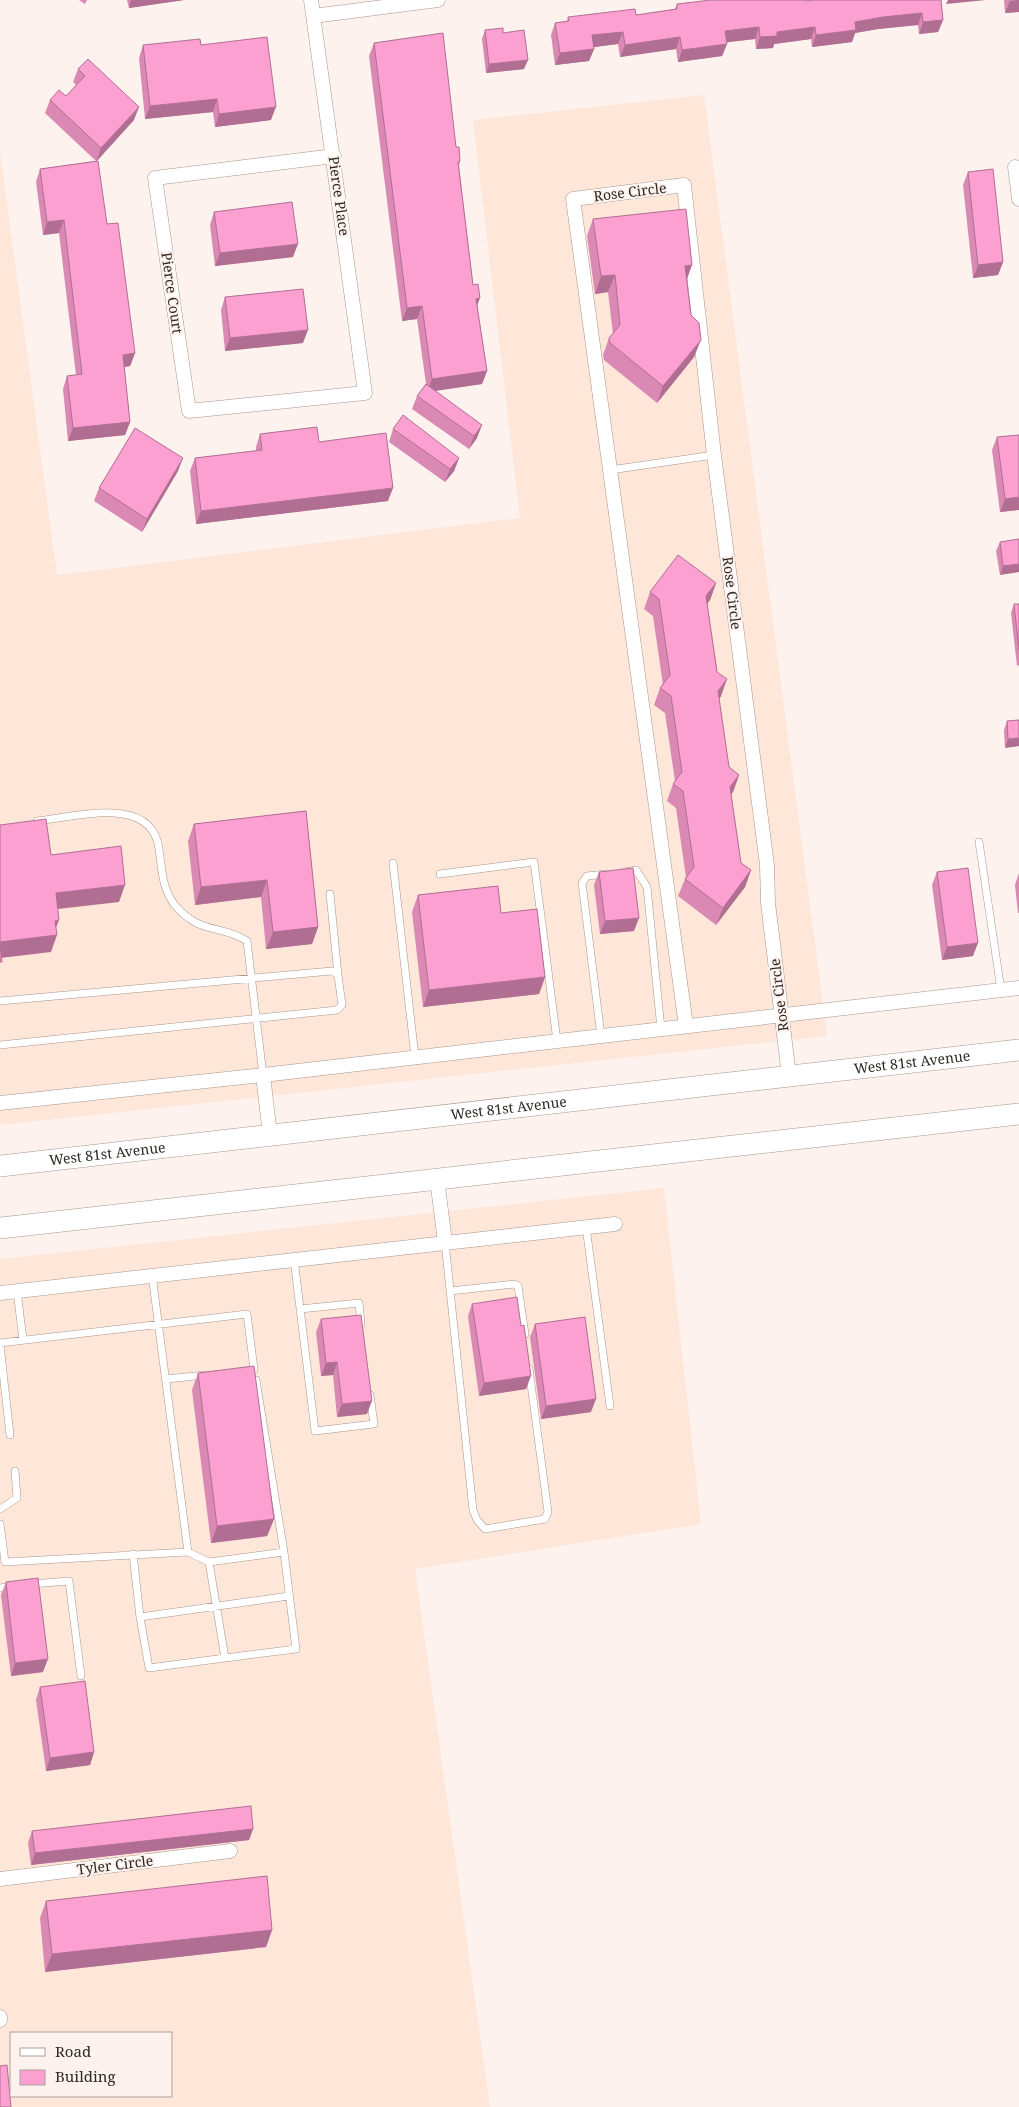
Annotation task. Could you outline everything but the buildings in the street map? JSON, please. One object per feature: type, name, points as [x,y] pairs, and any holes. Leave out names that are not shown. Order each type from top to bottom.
[{"type":"main road","name":"West 81st Avenue","points":[[0,1166],[1019,1050]]},
{"type":"main road","points":[[0,1228],[1019,1114]]},
{"type":"street","name":"Pierce Place","points":[[311,0],[334,156],[365,393]]},
{"type":"street","points":[[313,16],[438,0]]},
{"type":"street","name":"Pierce Court","points":[[334,156],[155,178],[189,410],[365,393]]},
{"type":"street","points":[[1015,167],[1019,199]]},
{"type":"street","name":"Rose Circle","points":[[686,1026],[573,199],[684,185],[714,455],[767,865],[768,903],[789,1076]]},
{"type":"street","points":[[0,1103],[263,1075],[1019,988]]},
{"type":"street","points":[[263,1075],[270,1135]]},
{"type":"street","points":[[437,1179],[445,1242]]},
{"type":"street","points":[[0,1293],[615,1224]]},
{"type":"street","name":"Tyler Circle","points":[[0,1879],[230,1851]]},
{"type":"lane","points":[[610,470],[714,455]]},
{"type":"lane","points":[[29,822],[116,812],[132,815],[149,825],[158,837],[165,891],[186,917],[203,927],[236,934],[247,941],[263,1075]]},
{"type":"lane","points":[[979,842],[1001,990]]},
{"type":"lane","points":[[440,874],[534,862],[557,1041]]},
{"type":"lane","points":[[393,863],[415,1057]]},
{"type":"lane","points":[[601,1036],[582,883],[587,876],[636,870],[647,887],[661,1029]]},
{"type":"lane","points":[[0,1045],[256,1020],[337,1010],[342,1005],[330,894]]},
{"type":"lane","points":[[0,1001],[332,971],[338,975]]},
{"type":"lane","points":[[586,1227],[610,1406]]},
{"type":"lane","points":[[445,1242],[473,1510],[477,1520],[485,1529],[545,1519],[548,1512],[529,1364]]},
{"type":"lane","points":[[294,1259],[315,1431],[374,1424],[369,1387]]},
{"type":"lane","points":[[152,1275],[188,1552]]},
{"type":"lane","points":[[450,1291],[515,1284],[518,1286],[526,1345]]},
{"type":"lane","points":[[17,1291],[23,1340]]},
{"type":"lane","points":[[300,1309],[359,1303],[362,1331]]},
{"type":"lane","points":[[10,1435],[0,1344],[247,1314],[254,1369],[284,1552],[296,1649],[148,1668],[133,1554]]},
{"type":"lane","points":[[244,1370],[254,1369]]},
{"type":"lane","points":[[166,1379],[215,1374]]},
{"type":"lane","points":[[0,1509],[17,1498],[15,1471]]},
{"type":"lane","points":[[0,1524],[2,1563],[188,1552],[209,1562],[284,1552]]},
{"type":"lane","points":[[209,1562],[224,1658]]},
{"type":"lane","points":[[0,1588],[69,1581],[81,1676]]},
{"type":"lane","points":[[140,1617],[289,1596]]},
{"type":"shaded area","points":[[704,95],[827,1036],[0,1125],[0,152],[57,575],[520,518],[473,120]]},
{"type":"shaded area","points":[[664,1188],[701,1524],[415,1569],[490,2107],[0,2107],[0,1259]]}]
